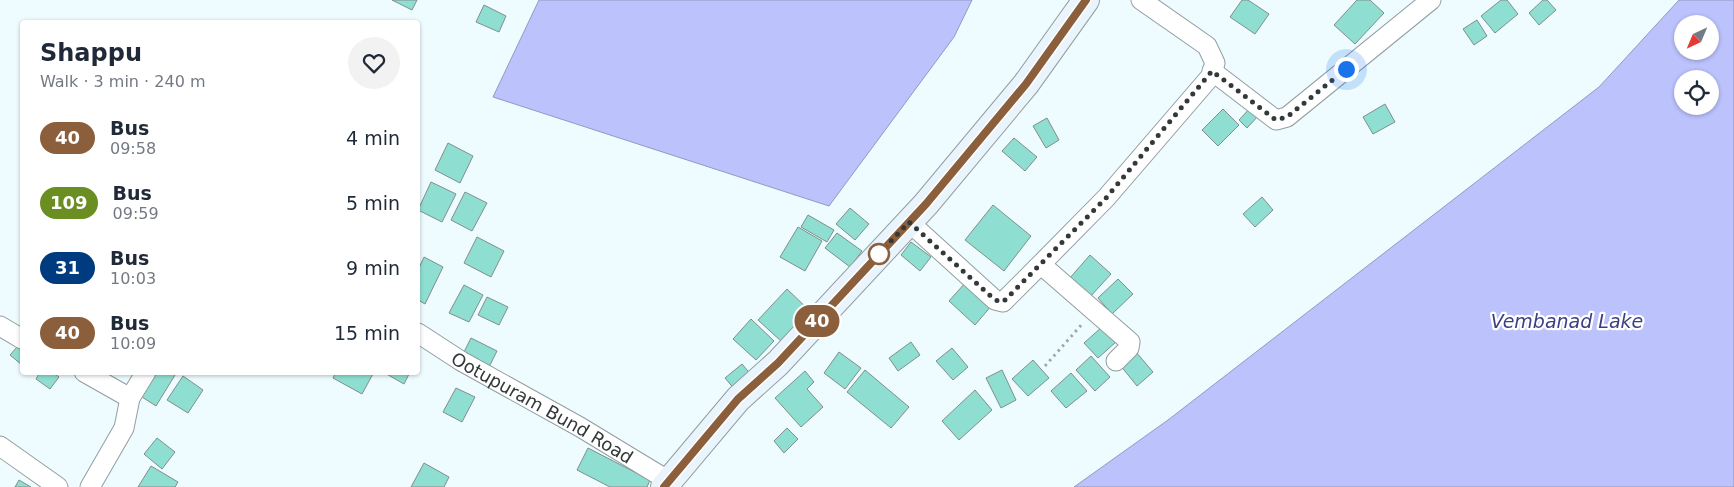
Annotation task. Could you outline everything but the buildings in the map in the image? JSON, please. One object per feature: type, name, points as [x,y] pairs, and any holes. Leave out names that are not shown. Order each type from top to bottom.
[{"type":"main road","points":[[666,484],[738,399],[778,363],[909,222],[1026,84],[1086,0]]},
{"type":"street","points":[[909,222],[995,300],[1003,302],[1106,198],[1212,71],[1215,63],[1207,46],[1141,0]]},
{"type":"street","points":[[1212,71],[1276,120],[1287,117],[1431,0]]},
{"type":"street","points":[[1037,268],[1045,268],[1130,342],[1129,348],[1116,361]]},
{"type":"street","points":[[0,326],[20,338]]},
{"type":"street","name":"Ootupuram Bund Road","points":[[420,334],[461,361],[580,427],[666,484]]},
{"type":"street","points":[[89,375],[130,398]]},
{"type":"street","points":[[90,487],[124,428],[130,398],[144,375]]},
{"type":"street","points":[[0,446],[58,487]]},
{"type":"path","points":[[1045,366],[1093,311]]},
{"type":"water","points":[[539,0],[972,0],[954,37],[829,206],[493,97]]},
{"type":"water","name":"Vembanad Lake","points":[[1679,0],[1734,0],[1734,487],[1074,487],[1168,420],[1599,87]]},
{"type":"bus line","name":"40","points":[[664,487],[738,399],[778,363],[926,204],[1026,84],[1086,0]]},
{"type":"route","points":[[879,254],[909,222],[995,300],[1003,302],[1106,198],[1210,76],[1212,71],[1276,120],[1287,117],[1346,69]]}]
